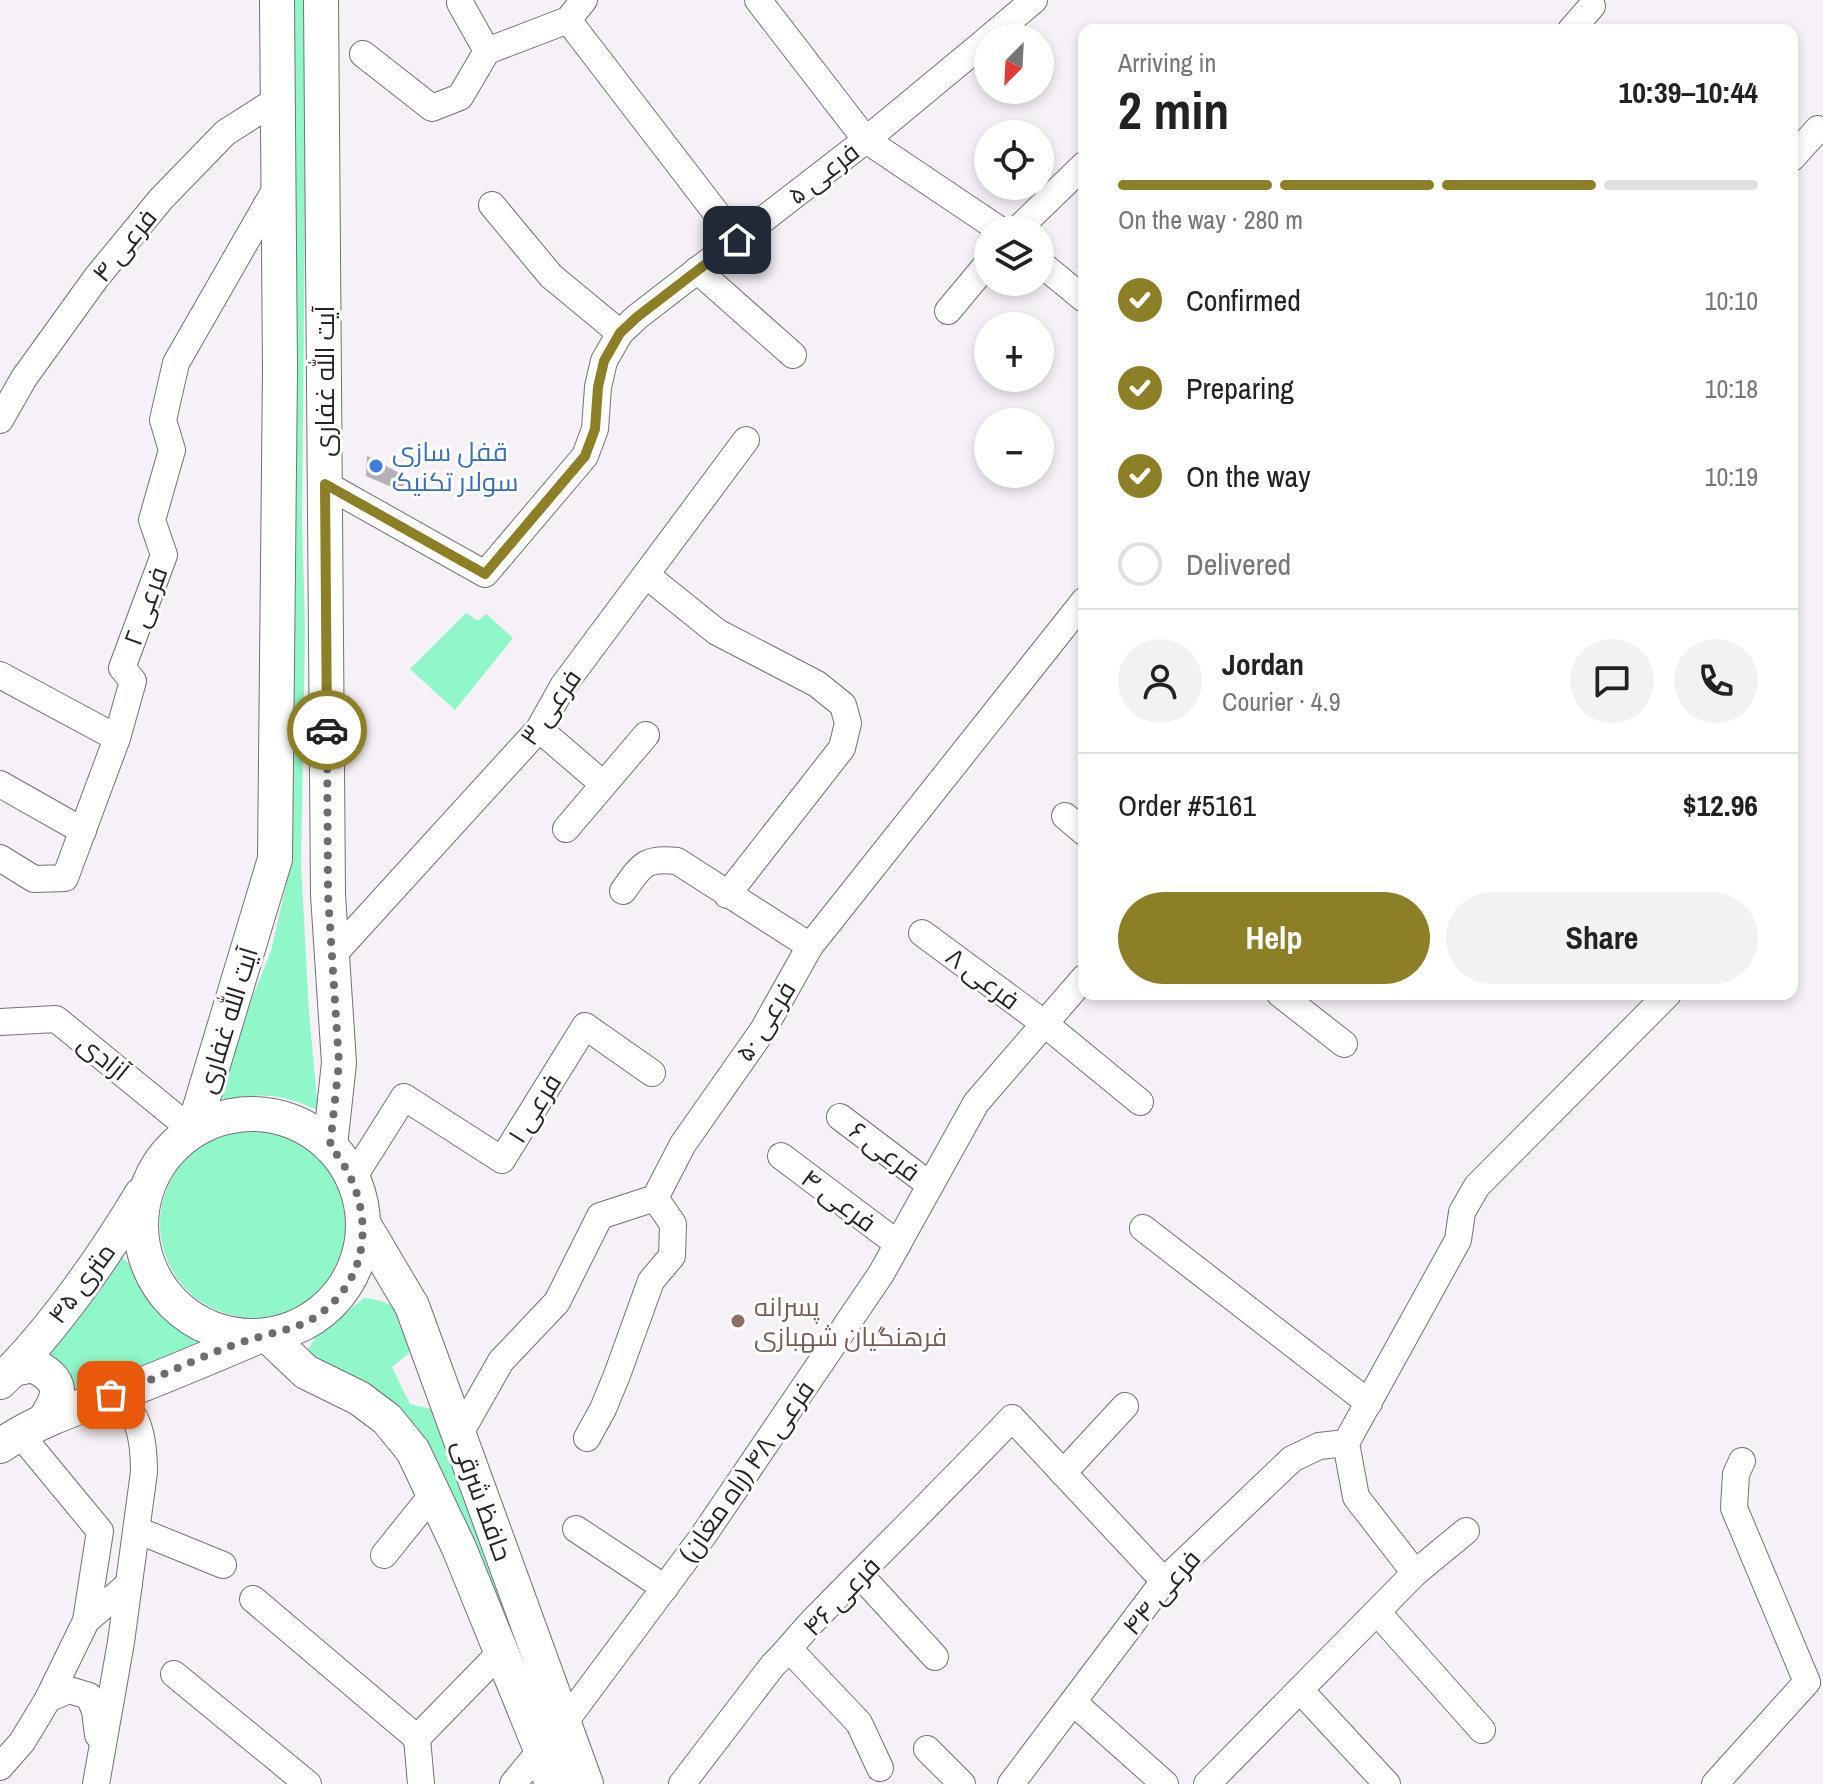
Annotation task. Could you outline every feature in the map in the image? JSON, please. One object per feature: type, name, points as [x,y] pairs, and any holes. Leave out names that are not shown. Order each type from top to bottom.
[{"type":"main road","name":"آیت الله غفاری","points":[[193,1131],[275,859],[280,370],[277,0]]},
{"type":"main road","name":"آیت الله غفاری","points":[[321,0],[328,895],[339,1063],[330,1146]]},
{"type":"main road","points":[[21,1433],[85,1404],[136,1387],[262,1336],[291,1330],[321,1313],[344,1289],[359,1258],[364,1225],[361,1201],[353,1178],[330,1146],[306,1128],[278,1118],[249,1114],[220,1119],[193,1131],[169,1151],[152,1177],[141,1214],[144,1252],[159,1287],[186,1315],[220,1332],[262,1336]]},
{"type":"main road","name":"۴۵ متری","points":[[6,1376],[114,1240],[152,1177]]},
{"type":"main road","name":"حافظ شرقی","points":[[364,1225],[412,1306],[586,1784]]},
{"type":"main road","name":"حافظ شرقی","points":[[262,1336],[306,1372],[359,1398],[387,1419],[413,1451],[459,1548],[552,1784]]},
{"type":"main road","points":[[6,1376],[33,1365],[55,1380],[58,1393],[55,1404],[21,1433]]},
{"type":"street","points":[[758,0],[866,140],[979,216]]},
{"type":"street","name":"فرعی ۵","points":[[1005,24],[1034,0]]},
{"type":"street","points":[[460,3],[487,51]]},
{"type":"street","points":[[1576,24],[1592,6]]},
{"type":"street","points":[[363,54],[432,108],[460,97],[487,51],[576,10],[737,240]]},
{"type":"street","name":"فرعی ۵","points":[[325,484],[485,574],[585,456],[595,429],[598,387],[604,361],[620,333],[866,140],[974,50]]},
{"type":"street","name":"فرعی ۴","points":[[0,420],[24,378],[96,278],[161,199],[225,133],[278,99]]},
{"type":"street","points":[[1798,151],[1818,129]]},
{"type":"street","points":[[1031,216],[1078,171]]},
{"type":"street","name":"فرعی ۲","points":[[0,858],[34,879],[65,878],[117,738],[133,681],[122,668],[164,555],[152,520],[172,450],[163,420],[176,363],[278,185]]},
{"type":"street","points":[[492,205],[551,276],[620,333]]},
{"type":"street","points":[[697,270],[793,355]]},
{"type":"street","points":[[1054,274],[1078,294]]},
{"type":"street","points":[[948,311],[974,280]]},
{"type":"street","name":"فرعی ۳","points":[[332,956],[539,729],[563,686],[746,440]]},
{"type":"street","points":[[646,575],[717,632],[817,684],[843,705],[848,723],[842,748],[727,895]]},
{"type":"street","name":"فرعی ۵۰","points":[[655,1198],[683,1144],[763,1030],[810,946],[1078,609]]},
{"type":"street","points":[[0,675],[117,738]]},
{"type":"street","points":[[539,729],[603,784]]},
{"type":"street","points":[[566,829],[646,735]]},
{"type":"street","points":[[0,784],[83,831]]},
{"type":"street","points":[[623,891],[642,864],[657,859],[677,861],[810,946]]},
{"type":"street","name":"فرعی ۸","points":[[922,933],[1045,1024]]},
{"type":"street","name":"فرعی ۴۸ (راه مغان)","points":[[564,1723],[703,1536],[869,1292],[976,1103],[1078,985]]},
{"type":"street","points":[[1288,1000],[1344,1044]]},
{"type":"street","points":[[1415,1573],[1356,1497],[1346,1443],[1458,1240],[1462,1212],[1477,1186],[1662,1000]]},
{"type":"street","name":"آزادی","points":[[0,1022],[56,1019],[193,1131]]},
{"type":"street","points":[[1045,1024],[1140,1102]]},
{"type":"street","name":"فرعی ۱","points":[[353,1178],[404,1097],[502,1160],[585,1026],[652,1073]]},
{"type":"street","name":"فرعی ۶","points":[[840,1117],[930,1185]]},
{"type":"street","name":"فرعی ۴","points":[[781,1156],[898,1244]]},
{"type":"street","points":[[459,1435],[501,1361],[557,1302],[600,1216],[655,1198],[673,1224],[672,1256],[651,1281],[617,1375],[587,1438]]},
{"type":"street","points":[[1143,1228],[1369,1403]]},
{"type":"street","points":[[85,1404],[114,1402],[128,1409],[144,1449],[137,1530],[98,1772]]},
{"type":"street","points":[[1125,1406],[1063,1473],[1164,1581]]},
{"type":"street","name":"فرعی ۴۶","points":[[682,1784],[773,1665],[1012,1418],[1063,1473]]},
{"type":"street","points":[[0,1767],[22,1742],[48,1699],[86,1621],[100,1531],[21,1433]]},
{"type":"street","name":"فرعی ۴۴","points":[[1011,1784],[1164,1581],[1292,1459],[1319,1446],[1346,1443]]},
{"type":"street","points":[[1715,1784],[1807,1682],[1734,1508],[1736,1474],[1742,1461]]},
{"type":"street","points":[[384,1555],[433,1494]]},
{"type":"street","points":[[576,1529],[665,1588]]},
{"type":"street","points":[[137,1530],[223,1565]]},
{"type":"street","points":[[1207,1784],[1415,1573],[1466,1531]]},
{"type":"street","points":[[860,1575],[935,1657]]},
{"type":"street","points":[[86,1621],[129,1584]]},
{"type":"street","points":[[253,1599],[417,1738],[421,1784]]},
{"type":"street","points":[[1377,1612],[1482,1730]]},
{"type":"street","points":[[790,1650],[859,1723],[880,1768]]},
{"type":"street","points":[[417,1738],[500,1653]]},
{"type":"street","points":[[174,1674],[308,1784]]},
{"type":"street","points":[[48,1699],[69,1690],[89,1696],[95,1711],[98,1772]]},
{"type":"street","points":[[1300,1690],[1387,1784]]},
{"type":"street","points":[[1073,1702],[1165,1784]]},
{"type":"street","points":[[927,1749],[962,1784]]},
{"type":"street","points":[[513,1784],[541,1750]]},
{"type":"green space","points":[[289,0],[307,0],[301,865],[318,1110],[273,1096],[226,1101],[219,1094],[240,1028],[271,951],[287,881]]},
{"type":"green space","points":[[466,613],[478,621],[486,614],[513,638],[455,710],[410,669]]},
{"type":"green space","points":[[254,1130],[290,1137],[320,1158],[341,1188],[348,1224],[341,1260],[320,1290],[290,1311],[254,1318],[218,1311],[188,1290],[167,1260],[160,1224],[167,1188],[188,1158],[218,1137]]},
{"type":"green space","points":[[120,1255],[213,1346],[69,1399],[67,1374],[48,1357]]},
{"type":"green space","points":[[364,1298],[386,1303],[404,1319],[414,1349],[392,1367],[410,1404],[440,1411],[577,1784],[425,1448],[307,1352],[315,1338]]},
{"type":"building","name":"قفل سازی سولار تکنیک","points":[[367,456],[407,477],[401,491],[366,476]]},
{"type":"way so far","points":[[111,1395],[258,1337],[291,1330],[321,1313],[344,1289],[359,1258],[364,1225],[361,1201],[353,1178],[330,1146],[339,1063],[328,895],[327,730]]},
{"type":"place","name":"قفل سازی سولار تکنیک","points":[[376,466]]},
{"type":"place","name":"پسرانه فرهنگیان شهبازی","points":[[738,1321]]},
{"type":"route","points":[[327,730],[325,484],[485,574],[585,456],[595,429],[598,387],[604,361],[620,333],[737,240]]}]
